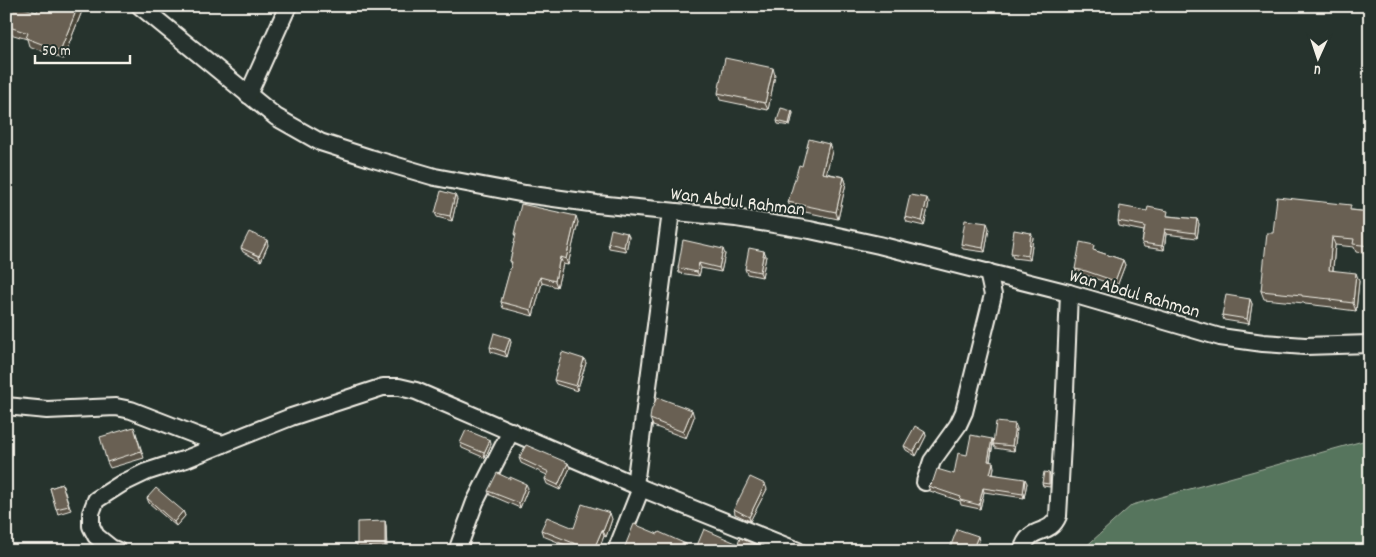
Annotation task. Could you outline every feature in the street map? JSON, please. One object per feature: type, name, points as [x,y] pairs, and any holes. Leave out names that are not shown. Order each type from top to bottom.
[{"type":"street","name":"Wan Abdul Rahman","points":[[140,6],[276,117],[320,142],[426,174],[525,194],[597,204],[736,218],[810,230],[988,272],[1220,336],[1263,343],[1305,346],[1370,344]]},
{"type":"street","points":[[248,95],[288,6]]},
{"type":"street","points":[[616,551],[638,487],[671,212]]},
{"type":"street","points":[[924,482],[932,461],[958,425],[964,412],[993,294],[988,272]]},
{"type":"street","points":[[1022,551],[1024,542],[1028,537],[1051,527],[1058,516],[1069,293]]},
{"type":"street","points":[[118,551],[96,536],[91,526],[91,513],[96,500],[120,484],[146,472],[186,459],[291,417],[382,387],[399,387],[416,391],[777,547],[798,551]]},
{"type":"street","points":[[6,406],[47,410],[116,407],[130,410],[190,434],[223,444]]},
{"type":"street","points":[[457,551],[475,502],[511,431]]},
{"type":"green space","points":[[1370,439],[1370,551],[1081,551],[1132,505]]},
{"type":"building","points":[[6,6],[18,6],[37,12],[39,6],[78,6],[60,51],[26,38],[28,33],[6,26]]},
{"type":"building","points":[[725,58],[773,68],[765,103],[718,93]]},
{"type":"building","points":[[781,108],[792,111],[789,124],[777,121]]},
{"type":"building","points":[[809,139],[829,144],[822,173],[844,177],[836,212],[788,202],[799,165],[802,166]]},
{"type":"building","points":[[441,191],[455,195],[450,216],[435,213]]},
{"type":"building","points":[[910,195],[927,198],[922,221],[905,217]]},
{"type":"building","points":[[1277,197],[1351,205],[1350,210],[1370,212],[1370,246],[1353,244],[1354,239],[1332,237],[1329,270],[1356,273],[1353,303],[1261,291],[1267,233],[1273,233]]},
{"type":"building","points":[[521,204],[576,216],[566,259],[560,257],[555,281],[540,277],[531,310],[501,302],[512,262],[510,261],[516,234],[514,234]]},
{"type":"building","points":[[1120,206],[1147,211],[1148,207],[1168,211],[1167,216],[1197,219],[1195,233],[1165,229],[1162,246],[1142,243],[1145,226],[1118,221]]},
{"type":"building","points":[[965,220],[987,223],[983,248],[961,244]]},
{"type":"building","points":[[611,229],[627,233],[624,247],[608,243]]},
{"type":"building","points":[[1014,230],[1031,233],[1028,256],[1011,253]]},
{"type":"building","points":[[249,232],[267,240],[259,256],[241,248]]},
{"type":"building","points":[[683,240],[723,249],[719,268],[699,263],[697,272],[678,268]]},
{"type":"building","points":[[1080,242],[1094,245],[1093,250],[1123,260],[1115,281],[1075,269]]},
{"type":"building","points":[[749,248],[764,251],[760,272],[745,269]]},
{"type":"building","points":[[1226,295],[1250,299],[1247,319],[1222,315]]},
{"type":"building","points":[[494,333],[510,338],[505,352],[490,347]]},
{"type":"building","points":[[562,352],[584,359],[576,386],[554,380]]},
{"type":"building","points":[[657,397],[692,410],[683,432],[650,419]]},
{"type":"building","points":[[996,422],[1015,424],[1012,446],[993,444]]},
{"type":"building","points":[[915,426],[925,432],[914,451],[904,446]]},
{"type":"building","points":[[134,427],[141,451],[107,462],[100,437]]},
{"type":"building","points":[[466,430],[490,440],[484,453],[460,443]]},
{"type":"building","points":[[971,435],[992,439],[988,461],[993,462],[990,474],[1025,479],[1023,494],[983,488],[979,505],[960,500],[961,497],[928,486],[933,481],[937,469],[954,474],[958,453],[967,455]]},
{"type":"building","points":[[526,445],[568,463],[558,485],[545,479],[549,472],[519,458]]},
{"type":"building","points":[[1044,472],[1049,473],[1049,484],[1042,483]]},
{"type":"building","points":[[497,473],[526,484],[519,503],[488,491]]},
{"type":"building","points":[[750,477],[765,484],[749,517],[734,509]]},
{"type":"building","points":[[62,484],[69,506],[56,509],[50,488]]},
{"type":"building","points":[[156,488],[183,511],[174,522],[147,498]]},
{"type":"building","points":[[582,504],[610,513],[593,551],[541,530],[547,517],[574,528]]},
{"type":"building","points":[[385,521],[385,546],[357,547],[357,522]]},
{"type":"building","points":[[634,524],[658,534],[659,532],[686,544],[683,551],[656,551],[649,548],[648,551],[623,551]]},
{"type":"building","points":[[704,529],[738,544],[740,538],[769,551],[702,551],[696,548]]},
{"type":"building","points":[[957,529],[978,536],[972,551],[959,551],[950,548]]}]
